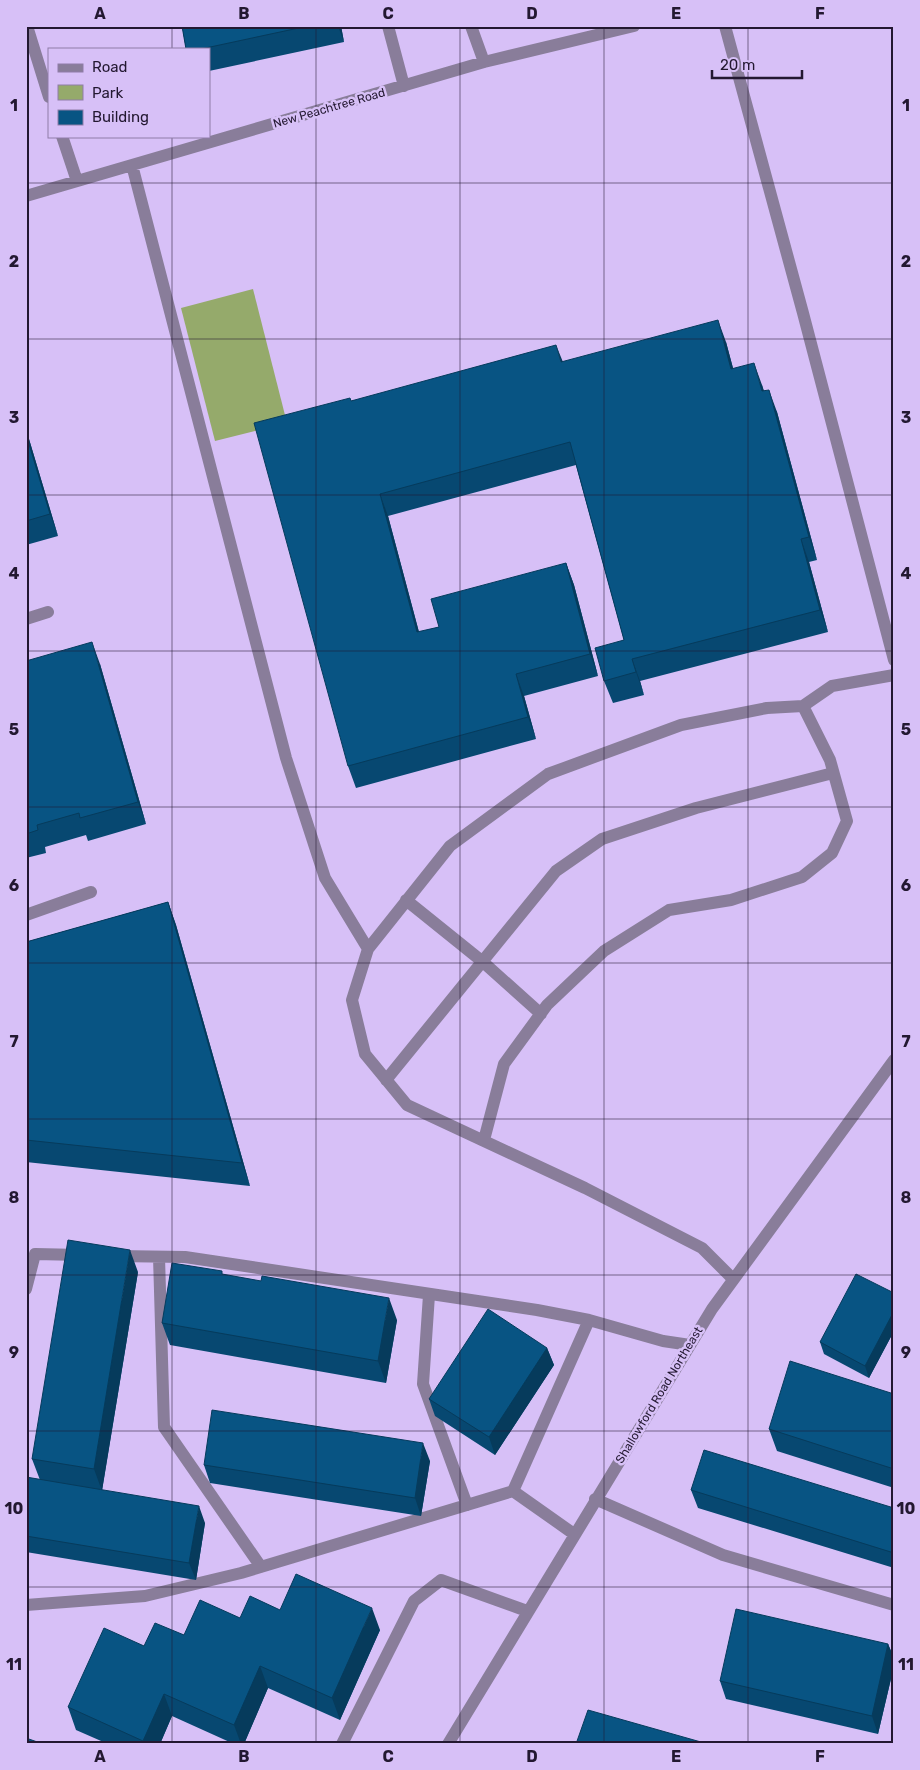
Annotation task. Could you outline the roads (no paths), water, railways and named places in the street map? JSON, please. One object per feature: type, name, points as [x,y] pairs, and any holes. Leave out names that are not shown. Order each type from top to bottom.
[{"type":"street","points":[[26,26],[48,94]]},
{"type":"street","points":[[388,26],[404,86]]},
{"type":"street","points":[[471,26],[484,62]]},
{"type":"street","name":"New Peachtree Road","points":[[26,196],[484,62],[634,26]]},
{"type":"street","points":[[724,26],[803,313],[894,660]]},
{"type":"street","points":[[63,138],[78,181]]},
{"type":"street","points":[[132,165],[286,758],[324,878],[368,949]]},
{"type":"street","points":[[26,619],[48,612]]},
{"type":"street","points":[[733,1279],[702,1248],[585,1188],[407,1105],[365,1054],[352,1000],[368,949],[450,846],[548,774],[681,725],[767,708],[803,706],[832,686],[894,675]]},
{"type":"street","points":[[484,1140],[504,1064],[547,1005],[604,951],[669,910],[731,900],[802,878],[832,853],[847,821],[830,760],[803,706]]},
{"type":"street","points":[[386,1080],[556,871],[602,839],[696,808],[833,773]]},
{"type":"street","points":[[26,915],[91,892]]},
{"type":"street","points":[[406,900],[483,962],[541,1014]]},
{"type":"street","name":"Shallowford Road Northeast","points":[[448,1744],[712,1309],[894,1060]]},
{"type":"street","points":[[26,1289],[34,1254],[185,1258],[589,1320],[663,1341],[690,1345]]},
{"type":"street","points":[[160,1256],[164,1427],[261,1567]]},
{"type":"street","points":[[429,1294],[423,1384],[467,1505]]},
{"type":"street","points":[[26,1606],[144,1596],[261,1567],[513,1491],[589,1320]]},
{"type":"street","points":[[513,1491],[574,1534]]},
{"type":"street","points":[[595,1500],[723,1555],[894,1605]]},
{"type":"street","points":[[342,1744],[414,1601],[440,1580],[527,1611]]}]
